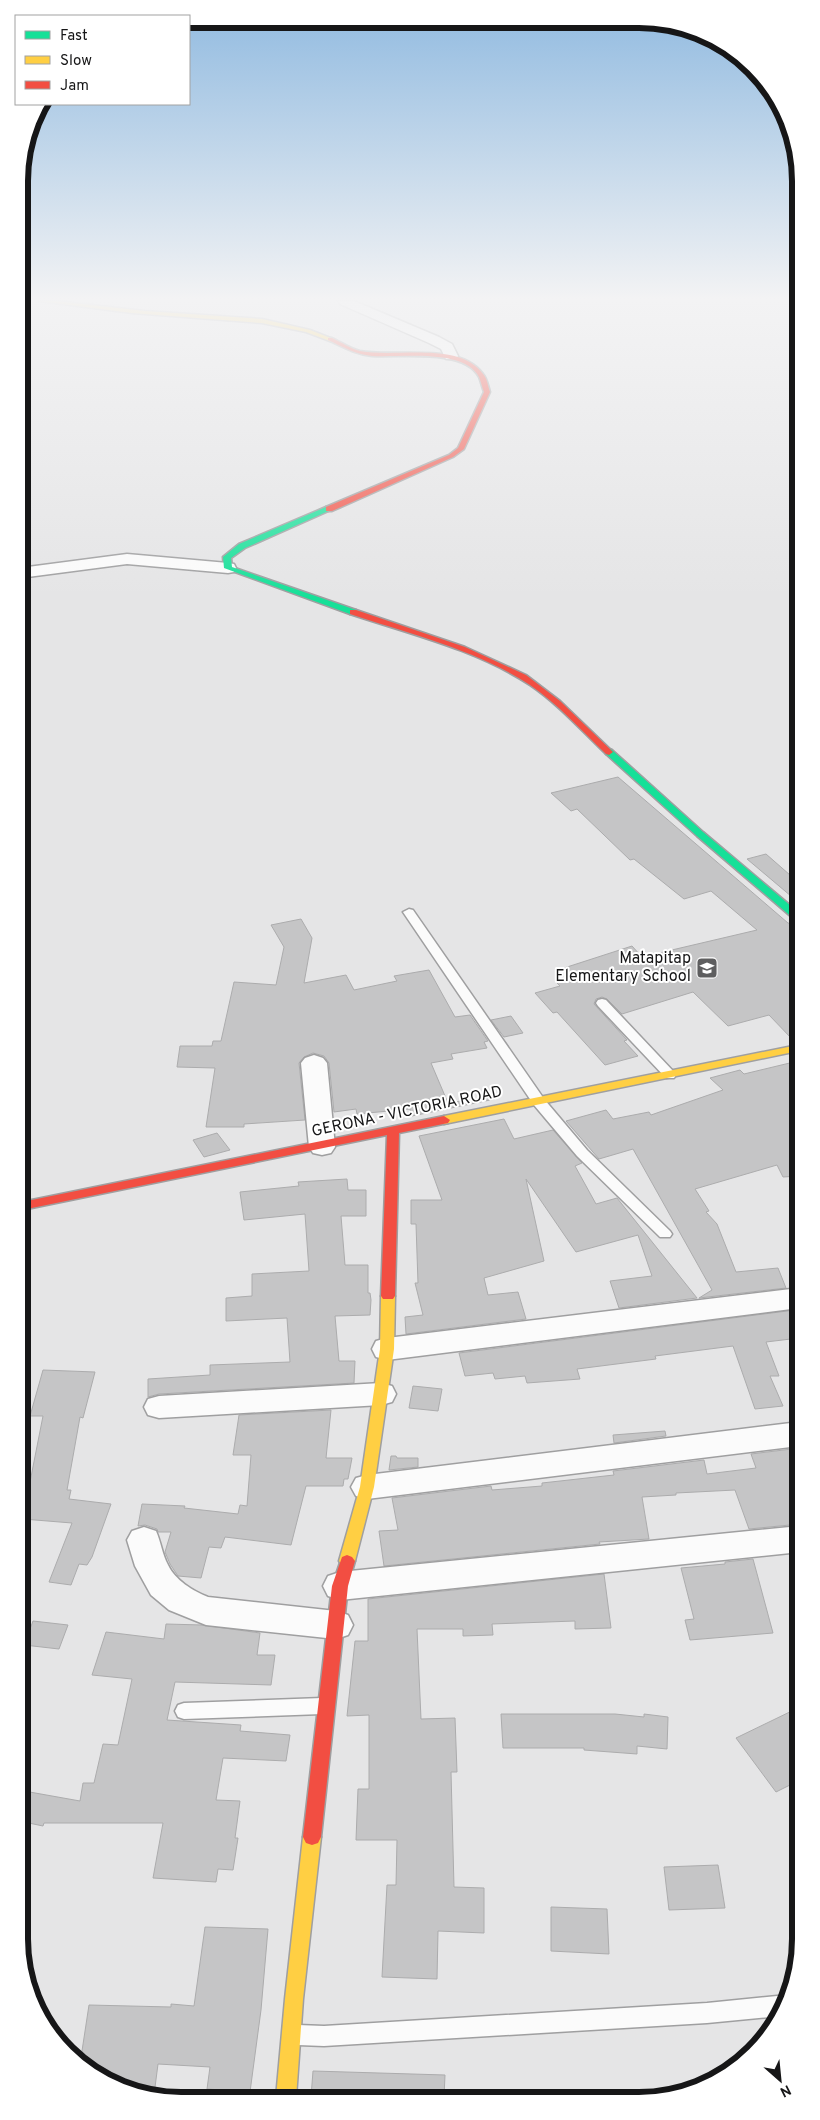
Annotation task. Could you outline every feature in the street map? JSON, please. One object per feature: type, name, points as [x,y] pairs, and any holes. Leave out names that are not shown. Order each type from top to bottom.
[{"type":"street","points":[[228,568],[227,557],[242,546],[451,456],[461,449],[483,400]]},
{"type":"street","points":[[28,572],[127,559],[228,568],[487,659],[524,678],[549,697],[700,834],[792,912]]},
{"type":"street","name":"GERONA - VICTORIA ROAD","points":[[27,1205],[322,1147],[792,1049]]},
{"type":"street","points":[[314,1063],[322,1147]]},
{"type":"street","points":[[286,2092],[340,1586],[367,1487],[387,1349],[394,1131]]},
{"type":"street","points":[[387,1349],[792,1299]]},
{"type":"street","points":[[159,1407],[381,1394]]},
{"type":"street","points":[[367,1487],[792,1435]]},
{"type":"street","points":[[144,1540],[152,1572],[171,1593],[190,1606],[206,1611],[336,1625]]},
{"type":"street","points":[[340,1586],[792,1540]]},
{"type":"lane","points":[[409,912],[539,1102],[582,1153],[665,1234]]},
{"type":"lane","points":[[602,1003],[670,1075]]},
{"type":"lane","points":[[184,1711],[327,1706]]},
{"type":"lane","points":[[291,2035],[324,2036],[707,2013],[777,2006]]},
{"type":"building","points":[[618,777],[788,923],[792,924],[792,1039],[769,1015],[728,1026],[693,992],[622,1014],[607,999],[602,997],[596,999],[594,1004],[627,1040],[624,1041],[638,1056],[605,1065],[557,1012],[553,1013],[535,993],[560,986],[556,982],[573,976],[564,968],[632,946],[642,957],[757,930],[711,891],[684,899],[634,859],[630,860],[577,809],[571,811],[551,793]]},
{"type":"building","points":[[766,854],[792,877],[792,897],[747,859]]},
{"type":"building","points":[[301,919],[312,938],[304,983],[346,975],[354,990],[397,981],[394,976],[429,970],[455,1017],[470,1015],[488,1041],[484,1042],[487,1048],[451,1054],[453,1059],[431,1063],[448,1103],[493,1096],[495,1099],[412,1116],[410,1109],[357,1114],[356,1109],[334,1112],[329,1063],[324,1056],[313,1053],[304,1057],[299,1063],[305,1120],[244,1124],[244,1127],[206,1127],[215,1068],[177,1067],[180,1046],[212,1046],[213,1041],[221,1041],[234,982],[276,985],[284,947],[271,925]]},
{"type":"building","points":[[511,1016],[523,1033],[504,1037],[491,1020]]},
{"type":"building","points":[[792,1062],[792,1176],[783,1177],[777,1165],[695,1189],[709,1211],[706,1212],[717,1224],[736,1272],[778,1268],[786,1288],[699,1298],[712,1290],[633,1149],[599,1159],[566,1121],[606,1110],[613,1119],[649,1112],[651,1115],[723,1090],[710,1078],[740,1070],[744,1074]]},
{"type":"building","points":[[504,1119],[514,1139],[553,1130],[582,1163],[575,1166],[596,1204],[617,1198],[697,1298],[619,1308],[610,1281],[652,1276],[638,1235],[576,1252],[526,1179],[544,1261],[484,1278],[488,1295],[518,1292],[526,1319],[406,1334],[405,1317],[423,1315],[415,1283],[418,1283],[416,1224],[411,1224],[411,1200],[442,1200],[419,1136]]},
{"type":"building","points":[[217,1133],[230,1150],[204,1157],[193,1140]]},
{"type":"building","points":[[347,1179],[348,1190],[366,1190],[366,1216],[341,1216],[345,1265],[368,1265],[368,1293],[370,1293],[371,1300],[370,1315],[335,1316],[339,1361],[355,1361],[354,1383],[159,1394],[148,1397],[148,1379],[210,1375],[210,1365],[290,1362],[287,1318],[226,1321],[226,1298],[252,1296],[252,1274],[309,1271],[305,1214],[244,1220],[240,1192],[299,1186],[298,1182]]},
{"type":"building","points":[[792,1310],[792,1339],[766,1342],[779,1376],[770,1376],[783,1406],[755,1409],[733,1346],[655,1356],[656,1359],[577,1369],[580,1379],[527,1383],[525,1376],[495,1379],[493,1373],[465,1376],[459,1353]]},
{"type":"building","points":[[43,1370],[95,1372],[83,1418],[80,1417],[67,1490],[71,1490],[69,1499],[111,1504],[92,1557],[87,1565],[79,1564],[71,1585],[49,1582],[72,1523],[27,1519],[27,1487],[29,1487],[43,1416],[30,1416]]},
{"type":"building","points":[[413,1386],[442,1389],[438,1411],[409,1408]]},
{"type":"building","points":[[331,1410],[326,1458],[352,1458],[348,1479],[344,1479],[343,1486],[306,1486],[291,1545],[225,1537],[221,1548],[209,1547],[201,1578],[178,1576],[165,1552],[171,1532],[158,1532],[157,1529],[145,1525],[138,1526],[142,1504],[185,1506],[184,1508],[238,1514],[240,1505],[247,1506],[251,1455],[233,1455],[239,1415]]},
{"type":"building","points":[[665,1431],[666,1436],[614,1443],[613,1435]]},
{"type":"building","points":[[792,1449],[792,1525],[749,1529],[735,1490],[676,1493],[676,1495],[642,1497],[649,1539],[599,1542],[600,1544],[384,1566],[379,1531],[398,1530],[392,1498],[491,1486],[492,1490],[542,1486],[542,1483],[614,1475],[613,1471],[704,1460],[707,1474],[756,1468],[751,1454]]},
{"type":"building","points":[[391,1456],[396,1456],[397,1458],[418,1458],[418,1467],[389,1470]]},
{"type":"building","points":[[753,1559],[773,1633],[690,1640],[685,1620],[694,1619],[681,1568]]},
{"type":"building","points":[[604,1574],[611,1628],[575,1629],[575,1621],[492,1624],[493,1635],[463,1636],[463,1629],[417,1629],[421,1719],[455,1718],[457,1772],[451,1772],[454,1887],[484,1888],[484,1933],[438,1931],[437,1979],[382,1977],[387,1885],[396,1885],[397,1840],[356,1840],[358,1789],[369,1789],[369,1715],[347,1716],[355,1641],[368,1641],[368,1599]]},
{"type":"building","points":[[33,1621],[68,1625],[59,1649],[27,1645],[27,1637]]},
{"type":"building","points":[[166,1624],[202,1625],[260,1633],[257,1655],[275,1655],[271,1685],[175,1682],[167,1720],[241,1725],[240,1731],[290,1735],[286,1761],[223,1758],[216,1800],[240,1801],[235,1838],[238,1838],[233,1870],[218,1869],[216,1882],[153,1878],[163,1823],[44,1823],[43,1826],[27,1823],[27,1792],[80,1801],[83,1783],[94,1783],[103,1744],[118,1745],[132,1679],[92,1675],[106,1632],[164,1639]]},
{"type":"building","points":[[792,1711],[792,1784],[776,1792],[736,1738]]},
{"type":"building","points":[[501,1714],[615,1714],[644,1717],[644,1714],[668,1717],[667,1749],[637,1746],[637,1754],[584,1750],[584,1748],[503,1748]]},
{"type":"building","points":[[718,1865],[725,1908],[669,1910],[664,1867]]},
{"type":"building","points":[[551,1907],[607,1909],[609,1954],[551,1951]]},
{"type":"building","points":[[205,1927],[268,1929],[261,2010],[250,2092],[207,2089],[210,2067],[158,2064],[155,2090],[151,2090],[122,2081],[104,2072],[81,2056],[89,2005],[171,2007],[171,2004],[194,2006]]},
{"type":"building","points":[[313,2071],[445,2075],[444,2092],[311,2092]]},
{"type":"traffic: fast","points":[[329,509],[242,546],[227,557],[228,568],[353,612]]},
{"type":"traffic: fast","points":[[609,752],[700,834],[792,912]]},
{"type":"traffic: slow","points":[[444,1120],[792,1049]]},
{"type":"traffic: slow","points":[[347,1561],[367,1487],[387,1349],[388,1296]]},
{"type":"traffic: slow","points":[[286,2092],[294,1999],[312,1837]]},
{"type":"traffic: jam","points":[[329,509],[451,456],[461,449],[483,400]]},
{"type":"traffic: jam","points":[[353,612],[462,649],[523,677],[557,702],[609,752]]},
{"type":"traffic: jam","points":[[27,1205],[444,1120]]},
{"type":"traffic: jam","points":[[388,1296],[393,1131]]},
{"type":"traffic: jam","points":[[312,1837],[340,1586],[347,1561]]},
{"type":"place","name":"Matapitap Elementary School","points":[[707,968]]}]
